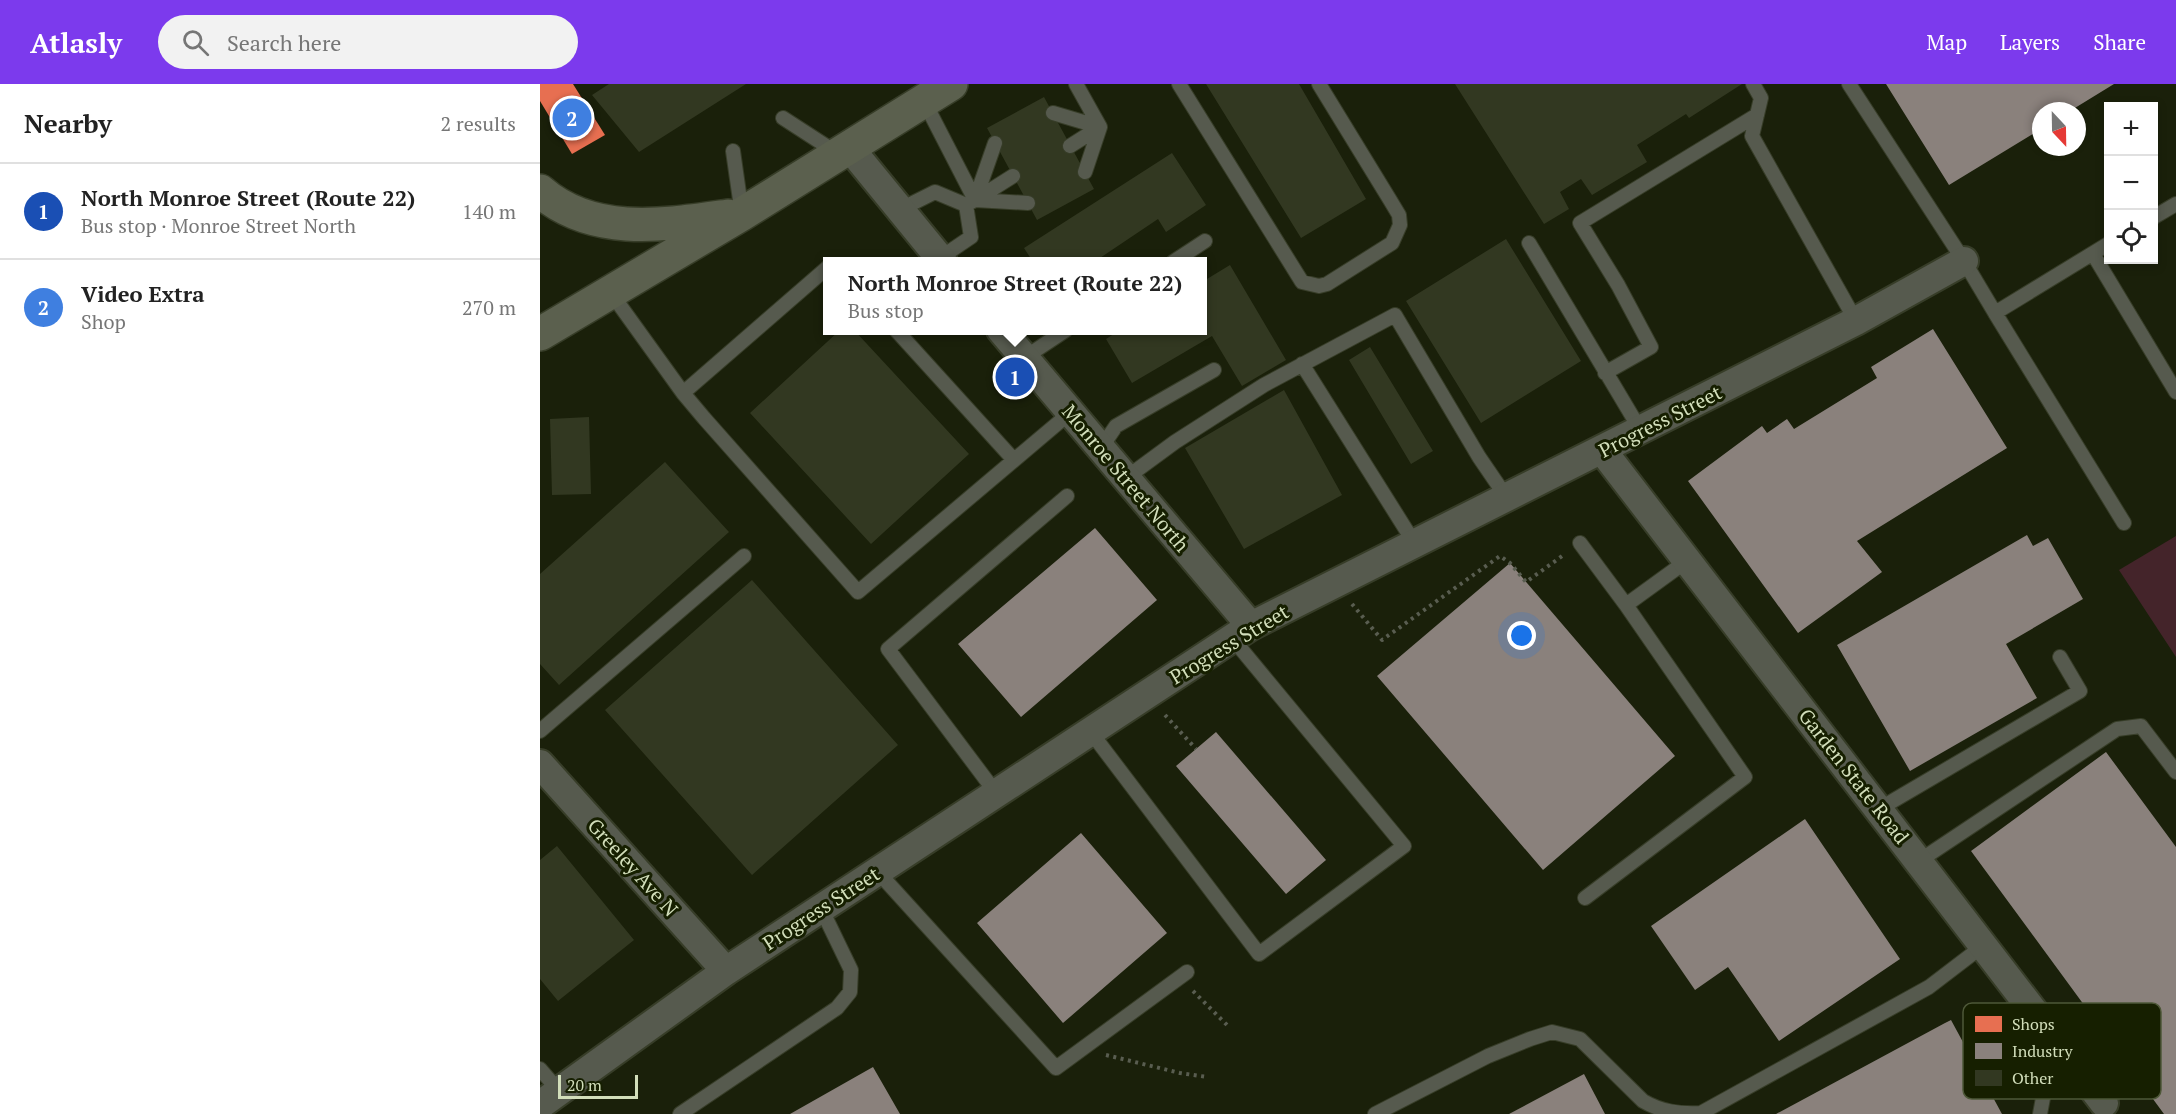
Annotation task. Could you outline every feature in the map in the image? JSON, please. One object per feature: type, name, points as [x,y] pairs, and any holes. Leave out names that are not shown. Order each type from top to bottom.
[{"type":"highway","points":[[540,334],[742,214],[938,92]]},
{"type":"highway","points":[[540,191],[558,205],[575,213],[592,219],[633,225],[675,223],[742,214]]},
{"type":"street","points":[[843,150],[899,210],[938,257]]},
{"type":"street","name":"Progress Street","points":[[549,1098],[726,971],[1241,632],[1856,321],[1964,261]]},
{"type":"street","name":"Monroe Street North","points":[[1005,335],[1126,478],[1241,632]]},
{"type":"street","name":"Garden State Road","points":[[1602,450],[2028,1003]]},
{"type":"street","name":"Greeley Ave N","points":[[540,764],[726,971]]},
{"type":"lane","points":[[1076,84],[1100,127],[1085,172]]},
{"type":"lane","points":[[1179,84],[1302,282],[1319,286],[1327,284],[1392,243],[1400,225],[1399,215],[1319,84]]},
{"type":"lane","points":[[1753,84],[1761,98],[1752,136],[1856,321]]},
{"type":"lane","points":[[1849,84],[1964,261],[2124,523]]},
{"type":"lane","points":[[938,92],[971,203],[970,237],[945,257]]},
{"type":"lane","points":[[1053,113],[1100,127]]},
{"type":"lane","points":[[1605,373],[1652,347],[1580,223],[1757,115]]},
{"type":"lane","points":[[783,118],[843,150]]},
{"type":"lane","points":[[1070,146],[1100,127]]},
{"type":"lane","points":[[971,203],[995,143]]},
{"type":"lane","points":[[733,151],[742,214]]},
{"type":"lane","points":[[971,203],[1013,176]]},
{"type":"lane","points":[[899,210],[935,192],[971,203],[1028,202]]},
{"type":"lane","points":[[2158,215],[2176,204]]},
{"type":"lane","points":[[1179,257],[1205,241]]},
{"type":"lane","points":[[1529,243],[1641,431]]},
{"type":"lane","points":[[1995,313],[2104,247]]},
{"type":"lane","points":[[2092,254],[2176,392]]},
{"type":"lane","points":[[683,393],[823,271]]},
{"type":"lane","points":[[611,292],[683,393],[858,592],[1071,412]]},
{"type":"lane","points":[[1126,478],[1194,429],[1264,385],[1395,315],[1479,457],[1507,498]]},
{"type":"lane","points":[[901,335],[1014,460]]},
{"type":"lane","points":[[1024,358],[1058,335]]},
{"type":"lane","points":[[1302,364],[1415,544]]},
{"type":"lane","points":[[1101,448],[1116,426],[1214,370]]},
{"type":"lane","points":[[996,793],[888,649],[1067,496]]},
{"type":"lane","points":[[1580,543],[1626,605],[1745,777],[1585,898]]},
{"type":"lane","points":[[540,731],[744,556]]},
{"type":"lane","points":[[1626,605],[1688,560]]},
{"type":"lane","points":[[1090,731],[1259,954],[1404,846],[1241,632]]},
{"type":"lane","points":[[1879,809],[2080,691],[2060,657]]},
{"type":"lane","points":[[1919,861],[2117,729],[2141,726],[2176,772]]},
{"type":"lane","points":[[877,871],[1056,1068],[1184,974]]},
{"type":"lane","points":[[680,1114],[837,1008],[850,992],[851,970],[821,908]]},
{"type":"lane","points":[[1375,1114],[1488,1056],[1552,1032],[1580,1039],[1643,1101],[1672,1113],[1701,1113],[1929,987],[1984,945]]},
{"type":"lane","points":[[540,1070],[549,1098]]},
{"type":"lane","points":[[2040,1114],[2043,1099]]},
{"type":"path","points":[[1335,583],[1382,640],[1500,556],[1510,563],[1526,582],[1580,543]]},
{"type":"path","points":[[1147,694],[1196,749]]},
{"type":"path","points":[[1184,974],[1202,1002],[1230,1028]]},
{"type":"path","points":[[1082,1049],[1180,1073],[1207,1077]]},
{"type":"shaded area","points":[[2176,536],[2176,657],[2119,570]]},
{"type":"building: Shops","points":[[540,84],[573,84],[605,135],[572,154],[540,101]]},
{"type":"building: Industry","points":[[1886,84],[2114,84],[2085,102],[2032,102],[2032,134],[1949,185]]},
{"type":"building: Industry","points":[[1933,329],[2007,448],[1857,541],[1882,572],[1798,633],[1688,481],[1762,426],[1767,433],[1787,419],[1794,429],[1877,378],[1871,367]]},
{"type":"building: Industry","points":[[1095,528],[1157,600],[1021,717],[958,644]]},
{"type":"building: Industry","points":[[2027,535],[2033,546],[2048,538],[2083,599],[2006,644],[2037,698],[1910,771],[1837,645]]},
{"type":"building: Industry","points":[[1510,563],[1675,756],[1543,870],[1377,676]]},
{"type":"building: Industry","points":[[1216,732],[1326,860],[1286,894],[1176,766]]},
{"type":"building: Industry","points":[[2106,752],[2176,847],[2176,1114],[2164,1114],[2153,1099],[2161,1099],[2161,1003],[2083,1003],[1971,851]]},
{"type":"building: Industry","points":[[1805,819],[1900,959],[1779,1041],[1728,967],[1695,990],[1651,926]]},
{"type":"building: Industry","points":[[1081,833],[1167,933],[1063,1023],[977,923]]},
{"type":"building: Industry","points":[[1951,1020],[1963,1042],[1963,1099],[1994,1099],[2002,1114],[1776,1114]]},
{"type":"building: Industry","points":[[873,1067],[900,1114],[790,1114]]},
{"type":"building: Industry","points":[[1584,1074],[1605,1114],[1509,1114]]},
{"type":"building: Other","points":[[609,84],[746,84],[639,152],[592,95]]},
{"type":"building: Other","points":[[1206,84],[1299,84],[1366,199],[1301,238]]},
{"type":"building: Other","points":[[1455,84],[1742,84],[1689,118],[1686,114],[1637,145],[1647,162],[1592,195],[1581,179],[1560,192],[1569,209],[1544,224]]},
{"type":"building: Other","points":[[1044,97],[1094,189],[1037,220],[987,128]]},
{"type":"building: Other","points":[[1172,153],[1206,205],[1166,232],[1158,219],[1101,257],[1030,257],[1024,248]]},
{"type":"building: Other","points":[[1506,239],[1581,361],[1481,423],[1406,301]]},
{"type":"building: Other","points":[[1230,265],[1286,360],[1242,386],[1212,336],[1132,383],[1106,339],[1112,335],[1207,335],[1207,279]]},
{"type":"building: Other","points":[[835,335],[859,335],[969,454],[871,544],[750,413]]},
{"type":"building: Other","points":[[1370,347],[1433,451],[1411,464],[1349,360]]},
{"type":"building: Other","points":[[1284,390],[1342,495],[1244,549],[1185,448]]},
{"type":"building: Other","points":[[589,417],[591,494],[552,495],[550,419]]},
{"type":"building: Other","points":[[665,462],[729,532],[559,685],[540,664],[540,574]]},
{"type":"building: Other","points":[[752,580],[898,745],[752,875],[605,710]]},
{"type":"building: Other","points":[[557,846],[634,940],[558,1001],[540,979],[540,860]]},
{"type":"place","name":"Video Extra","points":[[572,118]]},
{"type":"place","name":"North Monroe Street (Route 22)","points":[[1015,377]]}]
